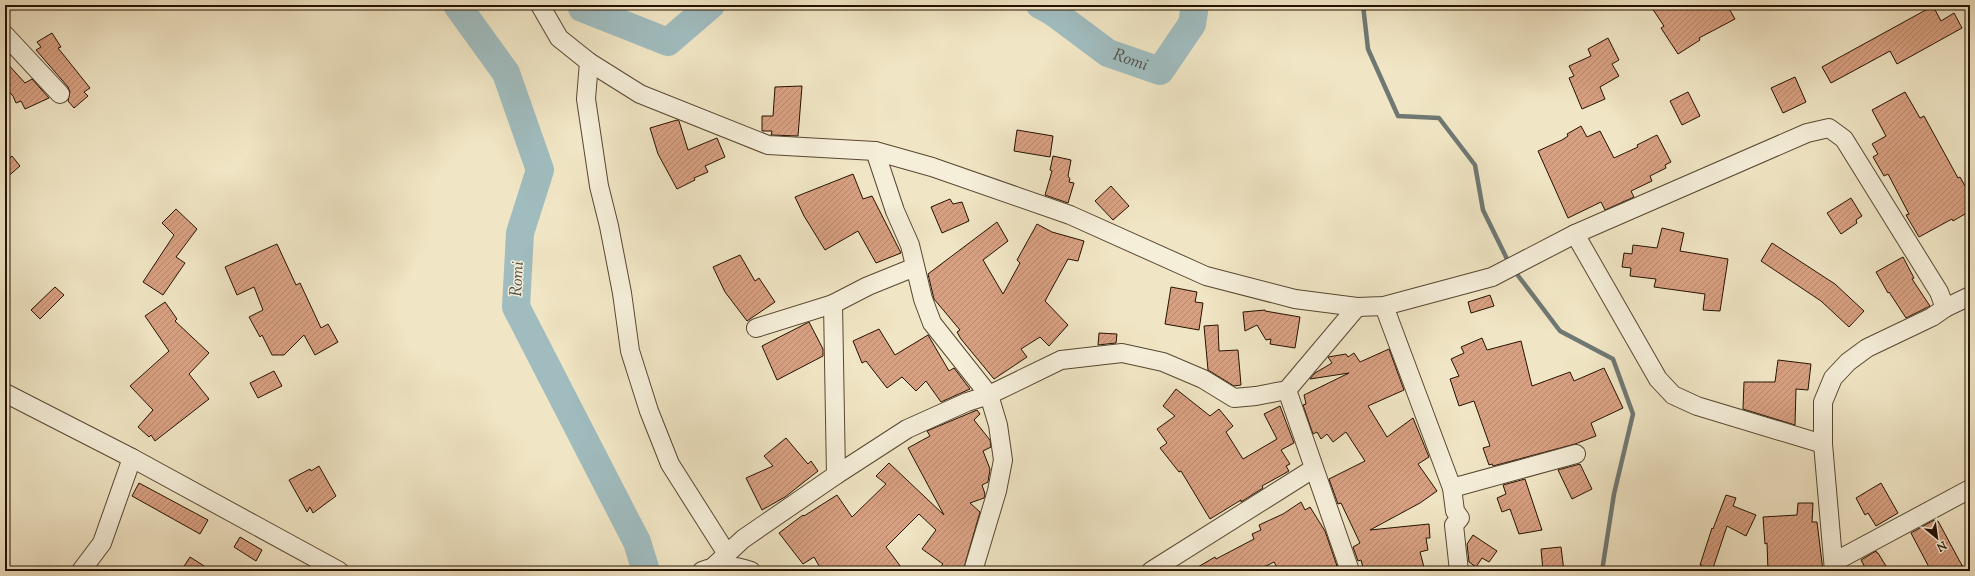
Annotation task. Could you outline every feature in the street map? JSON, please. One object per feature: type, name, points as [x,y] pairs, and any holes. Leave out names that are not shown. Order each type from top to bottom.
[{"type":"street","points":[[540,5],[559,38],[589,62],[640,94],[768,145],[875,151],[932,167],[1070,215],[1206,276],[1295,299],[1356,307],[1384,306],[1492,277],[1575,234],[1807,134],[1829,128],[1844,139],[1939,292],[1946,308]]},
{"type":"street","points":[[5,35],[60,94]]},
{"type":"street","points":[[589,62],[586,99],[600,186],[622,293],[630,350],[649,411],[670,464],[714,564]]},
{"type":"street","points":[[875,151],[896,211],[910,245],[923,299],[932,322],[989,395],[998,425],[1002,460],[997,491],[973,571]]},
{"type":"street","points":[[1575,234],[1658,379],[1673,395],[1697,406],[1823,444]]},
{"type":"street","points":[[756,328],[833,304],[868,286],[915,267]]},
{"type":"street","points":[[1970,296],[1932,317],[1867,348],[1848,362],[1833,378],[1823,402],[1823,444],[1834,567],[1970,489]]},
{"type":"street","points":[[833,304],[836,475]]},
{"type":"street","points":[[1384,306],[1452,488],[1455,511],[1460,518],[1454,525],[1459,571]]},
{"type":"street","points":[[714,564],[743,539],[836,475],[907,429],[967,402],[989,395],[1061,360],[1122,353],[1163,362],[1203,379],[1234,398],[1256,396],[1287,390],[1356,307]]},
{"type":"street","points":[[1287,390],[1313,469],[1350,571]]},
{"type":"street","points":[[5,392],[132,458],[338,571]]},
{"type":"street","points":[[1452,488],[1576,454]]},
{"type":"street","points":[[81,571],[102,543],[132,458]]},
{"type":"street","points":[[1150,571],[1313,469]]},
{"type":"street","points":[[714,564],[751,571]]},
{"type":"building","points":[[1650,5],[1727,5],[1735,19],[1699,38],[1700,40],[1678,54],[1661,28],[1664,26]]},
{"type":"building","points":[[1933,6],[1941,21],[1954,13],[1962,28],[1897,64],[1890,51],[1831,83],[1822,67]]},
{"type":"building","points":[[52,33],[61,47],[58,48],[90,88],[84,92],[88,96],[74,108],[68,101],[70,92],[68,87],[36,50],[41,47],[37,42]]},
{"type":"building","points":[[1608,38],[1619,60],[1612,64],[1619,76],[1600,87],[1605,99],[1582,109],[1569,78],[1574,76],[1569,66],[1591,56],[1588,49]]},
{"type":"building","points":[[5,61],[25,83],[32,79],[49,98],[25,109],[21,101],[16,103],[13,96],[5,87]]},
{"type":"building","points":[[1795,77],[1806,102],[1783,113],[1771,88]]},
{"type":"building","points":[[802,86],[798,136],[771,135],[772,131],[762,131],[762,116],[773,116],[775,87]]},
{"type":"building","points":[[1688,92],[1700,116],[1682,125],[1670,101]]},
{"type":"building","points":[[1905,92],[1920,118],[1924,116],[1958,178],[1960,177],[1970,195],[1970,211],[1919,237],[1906,215],[1909,214],[1888,174],[1884,176],[1873,157],[1878,154],[1872,144],[1886,136],[1872,110]]},
{"type":"building","points":[[677,120],[679,121],[688,150],[717,138],[725,157],[705,166],[708,172],[694,178],[695,180],[677,189],[658,154],[650,128]]},
{"type":"building","points":[[1581,126],[1587,137],[1600,131],[1614,158],[1638,147],[1637,145],[1657,135],[1671,162],[1665,165],[1666,168],[1650,176],[1652,181],[1631,191],[1634,197],[1605,210],[1601,202],[1568,218],[1538,151],[1562,140],[1568,136],[1567,134]]},
{"type":"building","points":[[1017,130],[1053,136],[1050,157],[1014,151]]},
{"type":"building","points":[[12,156],[20,166],[5,179],[5,162]]},
{"type":"building","points":[[1053,156],[1071,160],[1068,176],[1070,179],[1069,182],[1074,183],[1068,203],[1045,195],[1052,171],[1050,170]]},
{"type":"building","points":[[853,174],[863,199],[872,196],[901,253],[876,263],[858,231],[825,250],[804,216],[795,197]]},
{"type":"building","points":[[1111,186],[1129,206],[1113,220],[1095,201]]},
{"type":"building","points":[[1851,198],[1862,216],[1856,220],[1857,223],[1841,234],[1827,213]]},
{"type":"building","points":[[950,199],[953,204],[962,202],[969,221],[942,233],[931,207]]},
{"type":"building","points":[[176,209],[197,229],[176,257],[185,263],[163,295],[143,282],[174,235],[162,223]]},
{"type":"building","points":[[997,222],[1008,241],[983,260],[1003,294],[1020,263],[1017,260],[1037,224],[1052,232],[1084,241],[1078,261],[1068,259],[1045,301],[1068,325],[1049,346],[1040,337],[1021,349],[1027,357],[994,379],[961,339],[957,332],[960,330],[934,299],[928,274]]},
{"type":"building","points":[[1662,228],[1684,233],[1680,251],[1728,259],[1720,311],[1703,310],[1705,294],[1654,287],[1656,279],[1630,276],[1631,268],[1622,267],[1624,253],[1632,254],[1633,245],[1657,248]]},
{"type":"building","points":[[1772,243],[1835,284],[1864,311],[1849,327],[1821,301],[1761,261]]},
{"type":"building","points":[[277,244],[296,285],[300,283],[321,328],[328,324],[338,342],[315,355],[304,335],[284,355],[272,355],[262,335],[260,337],[249,317],[263,310],[254,287],[237,295],[225,267]]},
{"type":"building","points":[[740,255],[755,281],[759,278],[775,302],[747,321],[725,292],[713,267]]},
{"type":"building","points":[[1903,257],[1914,278],[1912,279],[1930,306],[1906,318],[1889,292],[1888,293],[1876,272]]},
{"type":"building","points":[[55,287],[64,295],[40,319],[31,310]]},
{"type":"building","points":[[1171,287],[1197,292],[1195,302],[1203,303],[1199,330],[1165,324]]},
{"type":"building","points":[[1490,295],[1494,306],[1471,313],[1468,302]]},
{"type":"building","points":[[165,302],[177,319],[175,321],[209,353],[189,374],[209,399],[155,441],[151,435],[149,437],[138,427],[153,410],[130,386],[169,351],[145,316]]},
{"type":"building","points":[[1265,310],[1300,317],[1295,348],[1270,344],[1271,339],[1266,340],[1257,325],[1245,331],[1243,312]]},
{"type":"building","points":[[809,322],[823,349],[823,356],[777,380],[762,346]]},
{"type":"building","points":[[1218,325],[1219,351],[1238,350],[1241,385],[1234,386],[1208,370],[1204,326]]},
{"type":"building","points":[[879,329],[895,355],[928,335],[949,371],[954,368],[970,389],[941,402],[926,381],[916,391],[902,377],[887,388],[866,361],[862,363],[853,341]]},
{"type":"building","points":[[1099,333],[1117,334],[1116,343],[1098,345]]},
{"type":"building","points":[[1482,338],[1487,350],[1521,341],[1532,386],[1570,372],[1574,381],[1604,368],[1623,408],[1591,423],[1596,436],[1575,444],[1493,466],[1492,464],[1489,465],[1483,448],[1490,446],[1474,401],[1459,406],[1450,379],[1459,376],[1451,359],[1464,353],[1461,347]]},
{"type":"building","points":[[1389,349],[1404,390],[1368,406],[1387,437],[1413,418],[1429,457],[1418,464],[1437,491],[1420,503],[1370,530],[1429,524],[1430,538],[1426,538],[1428,550],[1420,552],[1425,571],[1364,571],[1361,560],[1358,561],[1353,547],[1360,543],[1341,503],[1338,504],[1329,479],[1365,461],[1346,432],[1333,442],[1327,434],[1321,439],[1317,432],[1313,434],[1303,405],[1306,404],[1304,395],[1349,373],[1310,379],[1315,373],[1332,363],[1328,357],[1346,354],[1348,357],[1354,353],[1360,362]]},
{"type":"building","points":[[1778,360],[1811,364],[1808,390],[1796,389],[1795,425],[1743,409],[1744,382],[1775,382]]},
{"type":"building","points":[[274,371],[282,386],[258,398],[250,383]]},
{"type":"building","points":[[1176,389],[1210,416],[1219,409],[1233,426],[1226,432],[1243,459],[1277,439],[1264,414],[1280,406],[1294,443],[1281,450],[1290,464],[1286,466],[1289,471],[1262,486],[1263,488],[1241,502],[1241,500],[1210,519],[1181,471],[1179,472],[1160,448],[1167,443],[1157,429],[1175,416],[1163,406]]},
{"type":"building","points":[[977,410],[980,414],[974,420],[990,440],[991,447],[983,451],[990,469],[988,482],[982,485],[985,494],[984,498],[970,503],[980,512],[963,571],[936,571],[943,564],[922,549],[936,530],[919,514],[886,547],[904,571],[822,571],[814,557],[803,564],[779,533],[803,515],[804,516],[837,495],[852,517],[886,484],[876,476],[889,463],[944,515],[908,448],[930,436],[927,431]]},
{"type":"building","points":[[786,438],[808,464],[811,461],[818,471],[785,497],[762,510],[746,478],[773,466],[764,456]]},
{"type":"building","points":[[1580,464],[1592,489],[1572,499],[1558,470]]},
{"type":"building","points":[[319,466],[336,496],[313,513],[310,507],[307,512],[289,480]]},
{"type":"building","points":[[1525,479],[1542,530],[1519,534],[1510,509],[1502,512],[1497,498],[1506,494],[1503,485]]},
{"type":"building","points":[[139,483],[208,520],[200,534],[132,496]]},
{"type":"building","points":[[1881,483],[1898,513],[1876,526],[1868,513],[1865,515],[1856,498]]},
{"type":"building","points":[[1726,495],[1736,498],[1733,506],[1756,515],[1746,536],[1727,526],[1712,571],[1700,571],[1702,565],[1700,565],[1712,528],[1713,529]]},
{"type":"building","points":[[1301,502],[1305,510],[1310,507],[1325,531],[1337,566],[1327,571],[1279,571],[1274,562],[1256,571],[1191,571],[1215,557],[1216,559],[1254,539],[1252,534],[1261,530],[1259,525],[1283,514]]},
{"type":"building","points":[[1798,503],[1813,503],[1812,522],[1817,522],[1823,571],[1768,571],[1767,543],[1765,544],[1763,517],[1797,515]]},
{"type":"building","points":[[1934,520],[1935,522],[1938,521],[1965,571],[1931,571],[1911,533]]},
{"type":"building","points":[[1473,535],[1497,551],[1489,562],[1482,558],[1476,567],[1469,562],[1467,544]]},
{"type":"building","points":[[240,537],[262,550],[256,561],[234,547]]},
{"type":"building","points":[[1561,547],[1564,571],[1543,571],[1541,549]]},
{"type":"building","points":[[1876,551],[1889,571],[1867,571],[1861,560]]},
{"type":"building","points":[[190,557],[212,571],[181,571]]},
{"type":"waterway","name":"Romi","points":[[457,5],[506,73],[540,170],[520,233],[516,307],[637,542],[646,571]]},
{"type":"waterway","name":"Romi","points":[[581,5],[582,8],[668,42],[711,5]]},
{"type":"waterway","name":"Romi","points":[[1040,5],[1053,12],[1108,53],[1160,71],[1192,24],[1195,5]]},
{"type":"waterway","points":[[1363,5],[1368,49],[1398,116],[1439,118],[1475,165],[1483,210],[1509,263]]},
{"type":"waterway","points":[[1513,269],[1560,331],[1613,359],[1633,414],[1614,494],[1602,571]]}]
